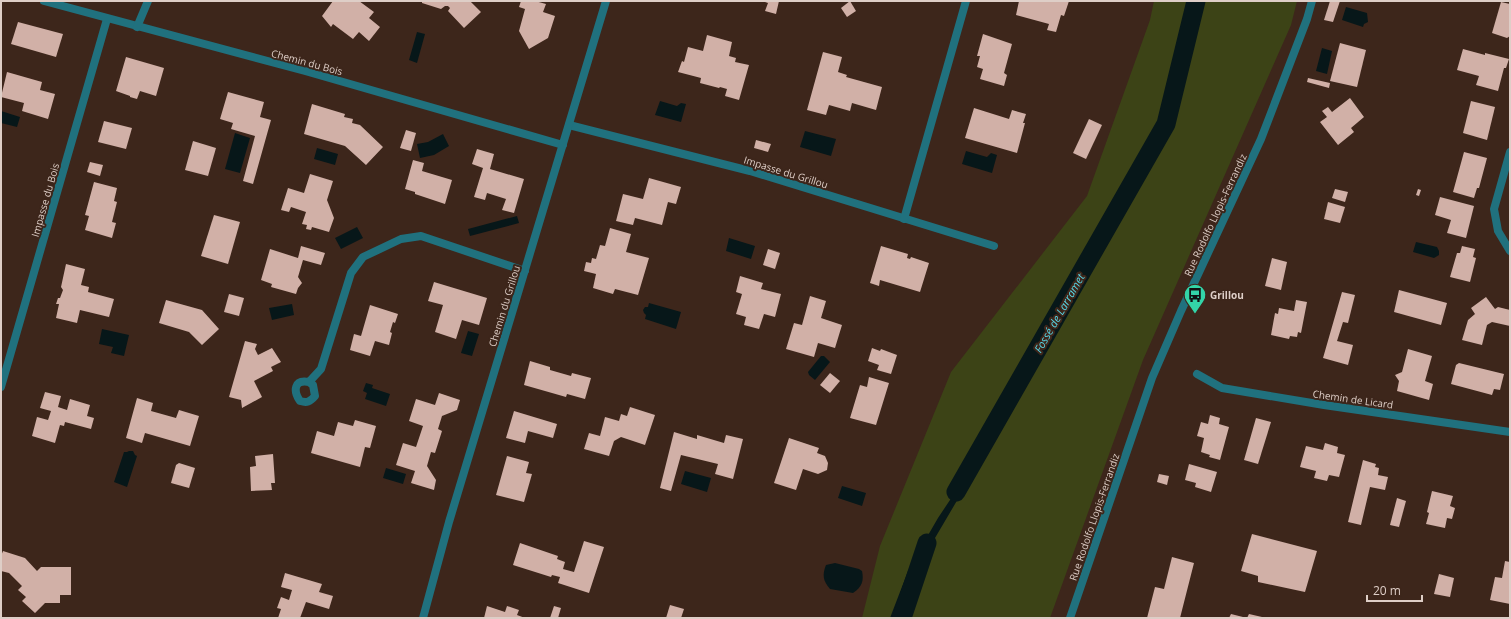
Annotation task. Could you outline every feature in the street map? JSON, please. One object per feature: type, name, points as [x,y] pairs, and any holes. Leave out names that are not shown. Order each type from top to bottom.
[{"type":"street","name":"Chemin du Bois","points":[[44,1],[305,71],[563,145]]},
{"type":"street","points":[[137,27],[148,1]]},
{"type":"street","name":"Chemin du Grillou","points":[[423,618],[449,522],[526,271],[606,1]]},
{"type":"street","points":[[904,219],[966,1]]},
{"type":"street","name":"Rue Rodolfo Llopis-Ferrandiz","points":[[1070,618],[1152,378],[1261,138],[1307,19],[1312,1]]},
{"type":"street","name":"Impasse du Bois","points":[[1,387],[107,19]]},
{"type":"street","name":"Impasse du Grillou","points":[[570,124],[750,171],[994,246]]},
{"type":"street","points":[[1510,152],[1494,209],[1498,231],[1510,251]]},
{"type":"street","points":[[309,382],[321,369],[351,274],[363,257],[401,238],[421,236],[526,271]]},
{"type":"street","name":"Chemin de Licard","points":[[1197,374],[1222,388],[1324,405],[1510,432]]},
{"type":"green space","points":[[1154,1],[1297,1],[1291,25],[1143,360],[1050,618],[862,618],[880,546],[951,372],[1087,196],[1150,20]]},
{"type":"shaded area","points":[[1346,7],[1367,13],[1368,22],[1364,24],[1363,27],[1342,20]]},
{"type":"shaded area","points":[[417,32],[425,34],[417,63],[409,60]]},
{"type":"shaded area","points":[[1322,48],[1332,51],[1327,74],[1316,71]]},
{"type":"shaded area","points":[[660,101],[677,106],[681,103],[686,104],[681,122],[655,115]]},
{"type":"shaded area","points":[[1,111],[20,117],[17,127],[1,123]]},
{"type":"shaded area","points":[[805,131],[836,139],[831,156],[800,147]]},
{"type":"shaded area","points":[[235,133],[250,138],[240,173],[225,169]]},
{"type":"shaded area","points":[[443,134],[449,146],[434,155],[420,158],[417,144],[428,142]]},
{"type":"shaded area","points":[[317,148],[338,154],[335,165],[314,159]]},
{"type":"shaded area","points":[[966,151],[987,157],[991,153],[997,155],[992,173],[962,164]]},
{"type":"shaded area","points":[[517,216],[519,223],[470,236],[468,229]]},
{"type":"shaded area","points":[[357,227],[363,238],[341,249],[335,238]]},
{"type":"shaded area","points":[[729,238],[755,246],[751,259],[726,251]]},
{"type":"shaded area","points":[[1416,242],[1437,247],[1439,255],[1434,258],[1413,252]]},
{"type":"shaded area","points":[[649,303],[681,312],[676,329],[645,319],[646,315],[643,310],[645,307],[648,307]]},
{"type":"shaded area","points":[[292,304],[294,315],[272,320],[269,308]]},
{"type":"shaded area","points":[[102,329],[129,335],[124,356],[111,353],[113,347],[99,344]]},
{"type":"shaded area","points":[[468,331],[479,334],[472,356],[461,353]]},
{"type":"shaded area","points":[[821,356],[824,356],[830,362],[815,380],[809,375],[808,372]]},
{"type":"shaded area","points":[[1026,372],[1032,373],[925,555],[910,585],[898,618],[890,618],[908,571],[916,556],[938,518],[968,473]]},
{"type":"shaded area","points":[[366,383],[373,385],[372,388],[390,394],[386,406],[365,399],[367,393],[363,391]]},
{"type":"shaded area","points":[[133,451],[137,456],[127,487],[114,482],[124,452]]},
{"type":"shaded area","points":[[386,468],[406,474],[403,484],[383,478]]},
{"type":"shaded area","points":[[685,471],[711,478],[707,492],[681,484]]},
{"type":"shaded area","points":[[842,486],[866,493],[862,506],[838,498]]},
{"type":"shaded area","points":[[835,563],[862,571],[862,584],[853,593],[830,589],[826,583],[824,572],[826,565]]},
{"type":"building","points":[[333,1],[359,1],[374,12],[369,18],[380,27],[369,41],[359,32],[353,39],[333,24],[331,27],[322,16]]},
{"type":"building","points":[[422,1],[470,1],[481,12],[464,28],[448,11],[450,8],[448,6],[441,9],[422,3]]},
{"type":"building","points":[[521,1],[535,1],[546,4],[543,12],[555,16],[548,38],[529,49],[519,31],[525,9],[519,7]]},
{"type":"building","points":[[762,1],[779,1],[776,14],[765,11],[768,3]]},
{"type":"building","points":[[850,1],[856,11],[847,17],[841,8]]},
{"type":"building","points":[[1019,1],[1069,1],[1064,16],[1061,15],[1056,32],[1047,30],[1049,24],[1016,15]]},
{"type":"building","points":[[1330,1],[1340,1],[1333,22],[1324,20]]},
{"type":"building","points":[[1501,2],[1510,4],[1510,36],[1507,38],[1492,33]]},
{"type":"building","points":[[18,22],[63,34],[56,57],[11,44]]},
{"type":"building","points":[[983,34],[1012,44],[1004,73],[1007,75],[1004,86],[980,79],[983,69],[977,67],[980,56],[977,56]]},
{"type":"building","points":[[707,35],[732,42],[729,56],[736,58],[735,62],[749,65],[739,100],[725,96],[727,89],[700,83],[701,78],[678,72],[682,61],[684,62],[688,47],[703,51]]},
{"type":"building","points":[[1340,43],[1366,50],[1357,87],[1330,81]]},
{"type":"building","points":[[1463,49],[1509,59],[1506,68],[1504,68],[1498,91],[1476,85],[1479,76],[1457,70]]},
{"type":"building","points":[[823,52],[842,57],[838,72],[847,75],[846,77],[882,87],[876,110],[852,103],[850,111],[829,105],[826,115],[807,110]]},
{"type":"building","points":[[126,57],[164,68],[156,96],[140,91],[137,99],[116,91]]},
{"type":"building","points":[[7,72],[42,82],[40,90],[55,94],[48,119],[22,111],[24,103],[1,97]]},
{"type":"building","points":[[1308,78],[1330,83],[1329,88],[1307,82]]},
{"type":"building","points":[[228,92],[264,102],[260,117],[271,120],[253,184],[243,181],[255,136],[231,129],[233,123],[220,119]]},
{"type":"building","points":[[1350,98],[1364,117],[1351,128],[1354,132],[1338,145],[1320,122],[1327,117],[1322,111],[1328,107],[1332,112]]},
{"type":"building","points":[[1471,101],[1495,107],[1487,140],[1463,133]]},
{"type":"building","points":[[312,104],[345,114],[344,117],[353,119],[352,123],[360,125],[383,147],[366,165],[345,146],[304,134]]},
{"type":"building","points":[[974,108],[1009,119],[1012,110],[1026,114],[1017,153],[965,138]]},
{"type":"building","points":[[1089,119],[1102,125],[1086,159],[1073,153]]},
{"type":"building","points":[[104,121],[132,128],[126,149],[98,142]]},
{"type":"building","points":[[406,130],[416,133],[411,151],[400,148]]},
{"type":"building","points":[[756,140],[771,144],[768,152],[754,148]]},
{"type":"building","points":[[193,141],[216,148],[208,176],[185,170]]},
{"type":"building","points":[[477,149],[494,154],[490,169],[524,179],[514,213],[502,210],[506,199],[487,193],[485,200],[474,197],[483,168],[472,164]]},
{"type":"building","points":[[1464,152],[1487,158],[1479,188],[1477,188],[1474,198],[1453,192]]},
{"type":"building","points":[[413,160],[424,163],[422,171],[452,180],[445,204],[405,189]]},
{"type":"building","points":[[90,162],[103,165],[100,176],[87,172]]},
{"type":"building","points":[[310,174],[333,181],[327,200],[334,218],[329,232],[312,227],[311,230],[306,229],[307,225],[302,224],[306,212],[291,207],[289,212],[281,210],[288,188],[304,193]]},
{"type":"building","points":[[649,178],[681,187],[676,204],[668,202],[662,225],[635,218],[633,225],[616,221],[623,194],[643,199]]},
{"type":"building","points":[[94,182],[117,188],[114,201],[117,202],[112,222],[116,223],[112,238],[85,230],[89,216],[85,215]]},
{"type":"building","points":[[1335,189],[1348,192],[1345,202],[1332,198]]},
{"type":"building","points":[[1418,189],[1421,190],[1419,196],[1416,195]]},
{"type":"building","points":[[1440,197],[1474,206],[1466,238],[1447,233],[1451,220],[1435,215]]},
{"type":"building","points":[[1328,202],[1345,207],[1340,223],[1324,219]]},
{"type":"building","points":[[214,215],[240,222],[228,264],[201,256]]},
{"type":"building","points":[[610,228],[631,234],[626,252],[649,258],[638,295],[615,289],[613,294],[593,288],[596,274],[584,271],[586,262],[591,263],[592,258],[596,259],[600,245],[605,246]]},
{"type":"building","points":[[301,246],[325,253],[321,265],[303,260],[298,277],[302,283],[296,294],[271,287],[272,284],[261,280],[270,249],[298,258]]},
{"type":"building","points":[[881,246],[908,254],[907,258],[910,259],[911,257],[929,263],[920,292],[880,280],[879,286],[870,283]]},
{"type":"building","points":[[1462,246],[1475,249],[1473,257],[1476,258],[1470,282],[1450,277],[1457,253],[1460,253]]},
{"type":"building","points":[[768,249],[780,253],[775,269],[763,265]]},
{"type":"building","points":[[1272,258],[1287,262],[1281,290],[1265,286]]},
{"type":"building","points":[[66,264],[85,269],[81,285],[89,287],[88,292],[114,299],[109,317],[80,310],[77,323],[56,318],[59,304],[56,304],[63,290],[61,287]]},
{"type":"building","points":[[740,276],[763,283],[761,289],[781,294],[775,317],[764,314],[759,329],[744,325],[746,317],[736,314],[742,294],[736,292]]},
{"type":"building","points":[[434,282],[487,298],[479,325],[462,320],[456,339],[435,332],[443,305],[428,301]]},
{"type":"building","points":[[1399,290],[1447,303],[1441,325],[1394,312]]},
{"type":"building","points":[[1342,292],[1355,295],[1348,323],[1343,322],[1337,341],[1353,345],[1348,365],[1323,358]]},
{"type":"building","points":[[229,294],[244,298],[239,316],[224,312]]},
{"type":"building","points":[[810,296],[826,301],[821,318],[842,325],[835,348],[818,343],[814,357],[786,349],[794,323],[802,325]]},
{"type":"building","points":[[1486,297],[1495,309],[1498,307],[1510,310],[1510,326],[1492,322],[1487,325],[1482,345],[1462,340],[1468,320],[1475,314],[1471,308]]},
{"type":"building","points":[[166,300],[202,310],[219,329],[202,345],[189,332],[159,323]]},
{"type":"building","points":[[1296,300],[1307,302],[1301,333],[1298,332],[1297,337],[1290,336],[1289,339],[1271,335],[1275,313],[1278,314],[1279,308],[1294,311]]},
{"type":"building","points":[[370,305],[398,314],[395,323],[393,322],[390,332],[392,333],[389,345],[375,341],[370,356],[350,350],[354,334],[361,336]]},
{"type":"building","points":[[245,341],[257,344],[255,349],[258,355],[272,348],[281,362],[271,367],[273,371],[254,381],[262,397],[242,408],[241,400],[229,397]]},
{"type":"building","points":[[872,348],[880,351],[881,349],[897,355],[891,374],[877,370],[879,365],[868,361]]},
{"type":"building","points":[[1408,349],[1432,356],[1425,381],[1433,384],[1429,400],[1397,391],[1399,381],[1395,375],[1402,372]]},
{"type":"building","points":[[530,361],[550,367],[550,370],[571,376],[572,373],[591,378],[585,399],[567,394],[566,397],[524,385]]},
{"type":"building","points":[[1459,363],[1504,374],[1500,390],[1494,389],[1492,395],[1451,384],[1456,365]]},
{"type":"building","points":[[830,373],[840,381],[830,393],[820,385]]},
{"type":"building","points":[[869,377],[889,383],[876,425],[850,418],[860,385],[867,387]]},
{"type":"building","points":[[45,392],[61,396],[58,407],[67,410],[70,399],[90,405],[87,416],[94,418],[91,429],[65,422],[64,426],[60,425],[55,443],[32,436],[37,417],[48,420],[51,411],[40,408]]},
{"type":"building","points":[[439,393],[460,400],[457,410],[442,416],[438,429],[442,431],[435,453],[431,452],[427,466],[436,480],[434,490],[411,483],[415,471],[396,465],[403,443],[416,447],[423,426],[409,421],[416,399],[435,405]]},
{"type":"building","points":[[137,398],[153,403],[151,411],[176,418],[179,410],[199,416],[190,446],[145,433],[142,443],[126,438]]},
{"type":"building","points":[[630,407],[655,415],[645,445],[621,437],[614,441],[609,456],[584,449],[589,433],[600,436],[605,417],[619,421],[621,414],[627,416]]},
{"type":"building","points":[[514,411],[557,424],[553,438],[528,431],[525,443],[506,438]]},
{"type":"building","points":[[1210,415],[1220,418],[1219,424],[1229,427],[1220,460],[1209,457],[1210,455],[1201,452],[1204,438],[1197,436],[1201,422],[1208,424]]},
{"type":"building","points":[[1256,418],[1271,422],[1258,464],[1244,460]]},
{"type":"building","points":[[355,420],[376,426],[370,448],[365,447],[360,467],[311,453],[317,431],[334,436],[338,422],[353,426]]},
{"type":"building","points":[[674,432],[697,439],[697,435],[724,443],[726,435],[743,439],[733,479],[715,474],[718,464],[681,455],[671,491],[660,488]]},
{"type":"building","points":[[789,438],[819,448],[817,453],[825,456],[828,463],[827,470],[818,474],[803,469],[796,490],[774,483]]},
{"type":"building","points":[[1325,443],[1338,447],[1337,453],[1345,455],[1339,477],[1329,475],[1327,481],[1314,478],[1316,471],[1300,467],[1306,446],[1323,450]]},
{"type":"building","points":[[273,454],[275,483],[271,483],[272,490],[251,491],[250,467],[256,466],[255,456]]},
{"type":"building","points":[[507,456],[529,462],[526,473],[532,474],[524,502],[496,495]]},
{"type":"building","points":[[1363,460],[1376,464],[1375,467],[1379,468],[1378,475],[1388,477],[1385,490],[1370,487],[1361,525],[1348,522]]},
{"type":"building","points":[[179,463],[195,468],[189,488],[171,483],[176,465]]},
{"type":"building","points":[[1189,464],[1217,472],[1211,492],[1195,487],[1196,483],[1185,480]]},
{"type":"building","points":[[1159,474],[1169,476],[1167,485],[1157,482]]},
{"type":"building","points":[[1432,491],[1453,496],[1450,506],[1455,508],[1452,519],[1447,518],[1445,528],[1426,524]]},
{"type":"building","points":[[1397,498],[1406,501],[1399,527],[1390,525]]},
{"type":"building","points":[[1252,534],[1317,551],[1305,592],[1258,582],[1258,576],[1241,571]]},
{"type":"building","points":[[584,541],[604,547],[589,593],[558,583],[560,577],[552,575],[551,577],[513,565],[520,543],[558,556],[557,559],[565,562],[563,569],[574,572]]},
{"type":"building","points":[[3,551],[25,558],[37,571],[41,567],[71,567],[71,595],[60,595],[60,603],[45,603],[35,613],[22,601],[26,597],[18,590],[22,586],[9,573],[1,571],[1,556]]},
{"type":"building","points":[[1172,557],[1194,563],[1180,618],[1147,618],[1155,587],[1164,589]]},
{"type":"building","points":[[1505,561],[1510,562],[1510,604],[1490,600],[1495,577],[1502,578]]},
{"type":"building","points":[[285,573],[322,584],[319,592],[333,596],[329,609],[306,602],[300,618],[278,618],[281,609],[277,608],[281,597],[289,600],[292,590],[281,587]]},
{"type":"building","points":[[1439,574],[1454,578],[1450,597],[1434,594]]},
{"type":"building","points":[[670,605],[684,609],[681,618],[666,618]]},
{"type":"building","points":[[487,606],[505,612],[507,606],[519,610],[517,615],[525,618],[484,618]]},
{"type":"building","points":[[554,606],[561,608],[558,618],[550,618]]},
{"type":"building","points":[[1231,614],[1243,617],[1243,618],[1229,618]]},
{"type":"building","points":[[1249,614],[1262,617],[1262,618],[1247,618]]},
{"type":"waterway","name":"Fossé de Larramet","points":[[956,492],[1166,124],[1196,1]]},
{"type":"waterway","name":"Fossé de Larramet","points":[[902,618],[927,543]]},
{"type":"place","name":"Grillou","points":[[1195,314]]}]
